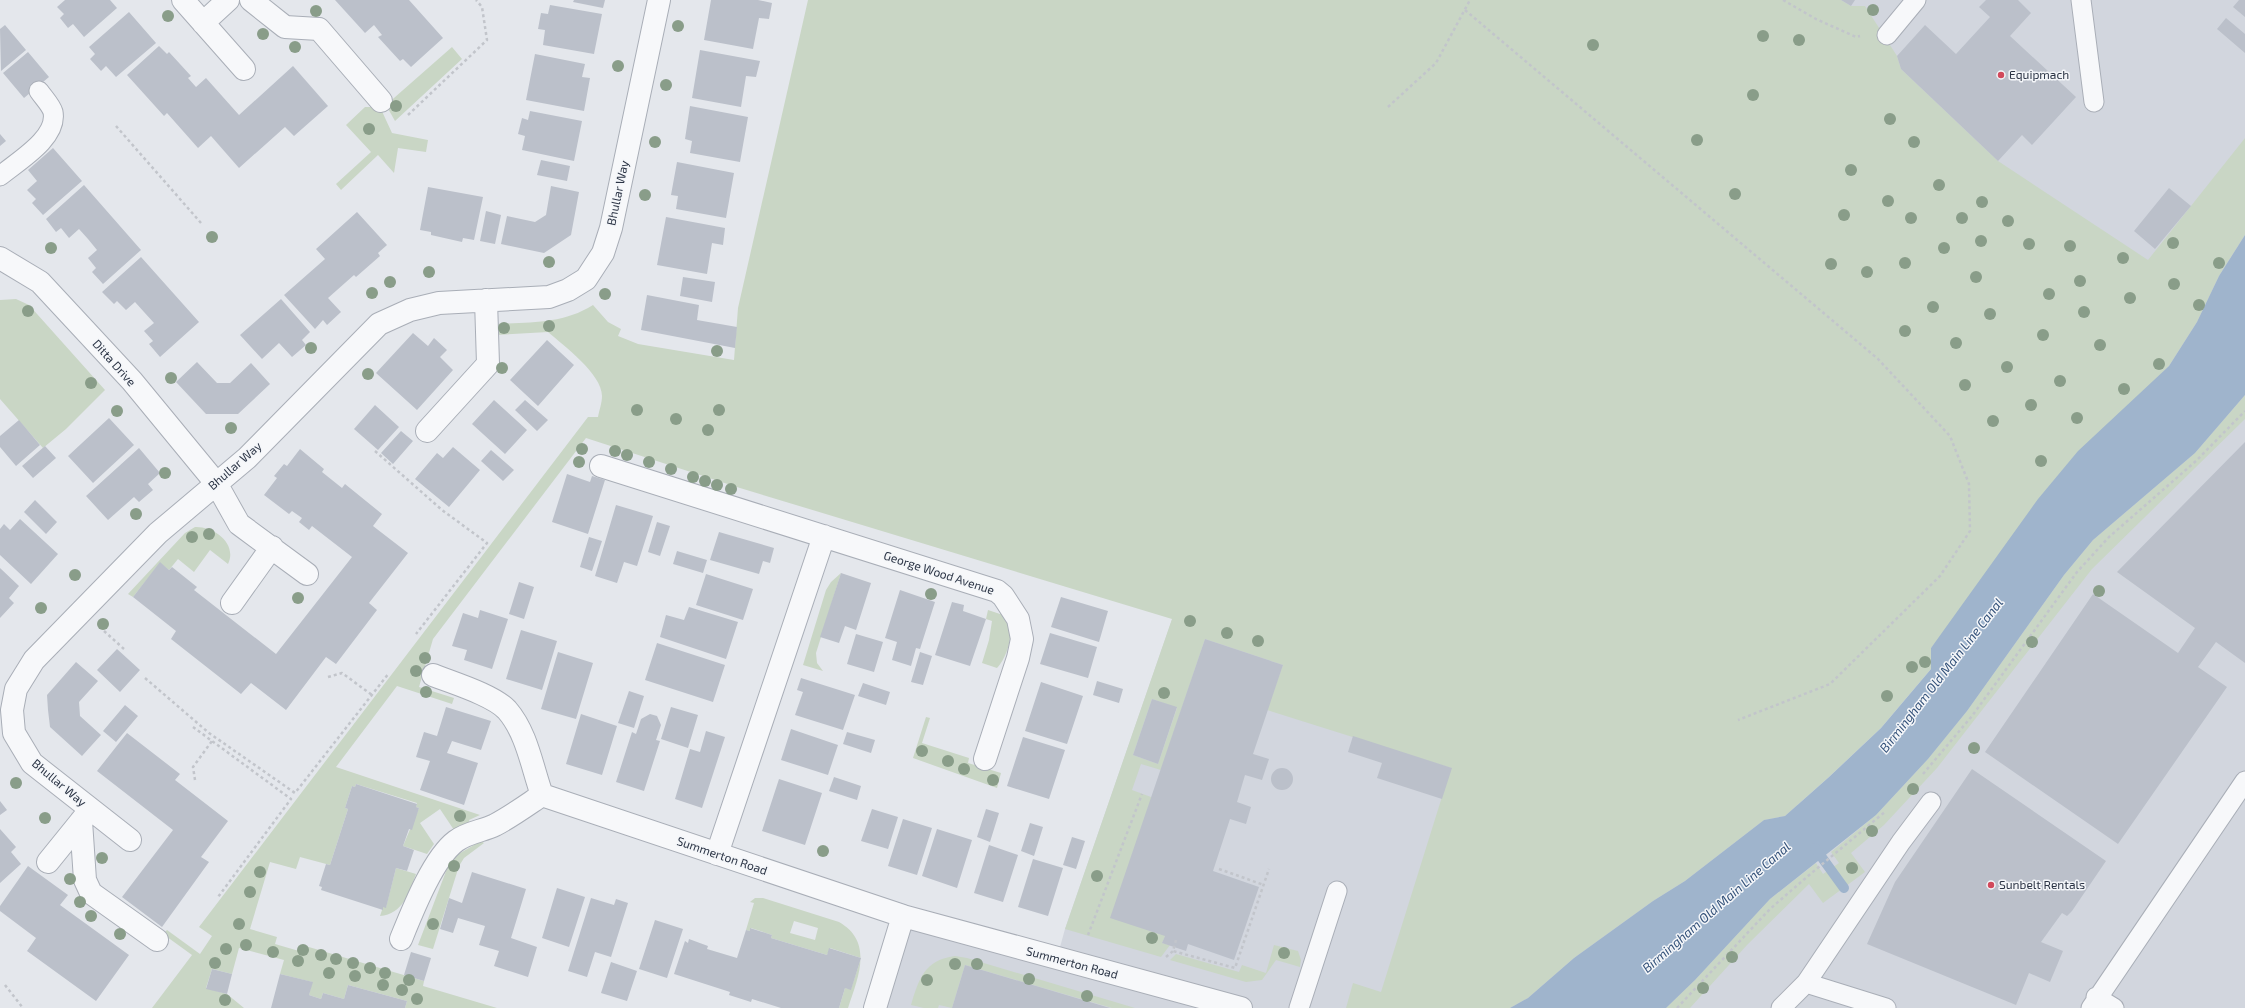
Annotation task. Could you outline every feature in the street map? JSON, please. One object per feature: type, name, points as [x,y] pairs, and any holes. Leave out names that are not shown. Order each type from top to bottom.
[{"type":"street","points":[[183,0],[244,69]]},
{"type":"street","points":[[203,23],[228,0]]},
{"type":"street","points":[[251,0],[285,27],[319,29],[381,101]]},
{"type":"street","name":"Bhullar Way","points":[[130,840],[86,815],[32,763],[14,733],[12,710],[8,695],[34,660],[158,533],[247,458],[379,324],[410,310],[440,303],[549,297],[568,290],[586,279],[603,253],[611,228],[659,0]]},
{"type":"street","name":"Ditta Drive","points":[[0,258],[40,282],[132,381],[216,483],[239,524],[307,574]]},
{"type":"street","points":[[427,431],[488,364],[486,300]]},
{"type":"street","name":"George Wood Avenue","points":[[601,466],[997,591],[1018,619],[1022,639],[1018,658],[984,758]]},
{"type":"street","points":[[717,854],[824,536]]},
{"type":"street","points":[[232,602],[272,547]]},
{"type":"street","points":[[401,939],[411,913],[445,852],[456,841],[468,834],[495,825],[542,795],[520,730],[506,710],[485,696],[433,675]]},
{"type":"street","name":"Summerton Road","points":[[542,795],[903,916],[1078,965],[1241,1008]]},
{"type":"street","name":"Bhullar Way","points":[[48,862],[86,815]]},
{"type":"street","name":"Bhullar Way","points":[[86,815],[85,880],[91,893],[157,940]]},
{"type":"street","points":[[875,1008],[903,916]]},
{"type":"lane","points":[[1886,35],[1916,0]]},
{"type":"lane","points":[[2081,0],[2094,102]]},
{"type":"lane","points":[[0,176],[44,140],[53,126],[53,111],[39,91]]},
{"type":"lane","points":[[2114,1008],[2093,1003],[2245,781]]},
{"type":"lane","points":[[1781,1008],[1806,983],[1901,842],[1931,802]]},
{"type":"lane","points":[[1299,1008],[1337,891]]},
{"type":"lane","points":[[1806,983],[1886,1008]]},
{"type":"path","points":[[407,116],[487,40],[482,7],[476,0]]},
{"type":"path","points":[[1388,108],[1436,63],[1470,0]]},
{"type":"path","points":[[1783,0],[1816,19],[1856,36],[1886,35]]},
{"type":"path","points":[[1465,10],[1878,359],[1950,436],[1969,484],[1970,531],[1940,576],[1830,684],[1738,720]]},
{"type":"path","points":[[116,126],[201,223]]},
{"type":"path","points":[[1922,775],[1972,716],[2077,572],[2109,537],[2196,461],[2245,411]]},
{"type":"path","points":[[375,451],[442,510],[487,543],[416,634]]},
{"type":"path","points":[[101,628],[124,649]]},
{"type":"path","points":[[328,676],[342,673],[372,695]]},
{"type":"path","points":[[145,678],[209,732],[295,793],[389,673]]},
{"type":"path","points":[[193,727],[291,799],[218,897]]},
{"type":"path","points":[[195,780],[193,767],[212,742]]},
{"type":"path","points":[[1078,965],[1142,794]]},
{"type":"path","points":[[1677,1008],[1770,909],[1890,808]]},
{"type":"path","points":[[1219,869],[1264,885]]},
{"type":"path","points":[[1176,940],[1173,951],[1236,968],[1269,869]]},
{"type":"path","points":[[5,985],[23,1008]]},
{"type":"shaded area","points":[[1489,0],[2245,0],[2245,1008],[875,1008],[903,916],[1057,958],[1065,929],[1175,611],[1785,795],[1817,820],[2066,516],[2035,493]]},
{"type":"green space","points":[[808,0],[1841,0],[1851,6],[1865,6],[1897,56],[1901,69],[1998,161],[2148,260],[2245,138],[2245,235],[2219,276],[2197,322],[2169,366],[2137,397],[1931,648],[1931,669],[1881,728],[1785,816],[1764,820],[1685,881],[1653,901],[1574,958],[1528,998],[1510,1008],[1346,1008],[1353,983],[1381,992],[1451,768],[1267,710],[1283,665],[1205,639],[1161,770],[1141,764],[1132,790],[1151,797],[1165,936],[1162,943],[1170,945],[1161,957],[1065,929],[1172,619],[740,488],[586,438],[433,639],[419,687],[454,698],[452,704],[397,686],[336,767],[480,815],[469,820],[470,824],[454,830],[440,809],[420,823],[434,844],[427,854],[403,846],[419,808],[416,807],[417,803],[356,784],[355,787],[352,786],[345,808],[348,809],[330,865],[300,857],[296,869],[270,862],[250,929],[277,937],[275,944],[299,951],[302,945],[424,981],[423,986],[497,1008],[405,1008],[407,1001],[348,985],[344,999],[323,993],[321,999],[309,995],[312,982],[280,974],[284,960],[239,948],[232,974],[212,969],[206,988],[227,994],[244,1008],[152,1008],[192,955],[163,934],[167,930],[200,954],[212,936],[199,927],[588,417],[598,417],[602,399],[600,388],[596,379],[581,361],[548,332],[497,335],[497,324],[558,319],[570,316],[593,305],[608,322],[621,329],[618,336],[638,344],[734,360],[738,308]],"holes":[[[1152,699],[1177,708],[1158,764],[1133,755]]]},
{"type":"green space","points":[[452,47],[462,59],[395,121],[386,105]]},
{"type":"green space","points":[[365,107],[380,107],[392,133],[428,140],[426,152],[398,148],[394,173],[378,155],[341,190],[336,184],[371,152],[346,125]]},
{"type":"green space","points":[[16,299],[29,305],[105,390],[66,429],[43,448],[0,399],[0,300]]},
{"type":"green space","points":[[2245,395],[2245,419],[2092,569],[1937,768],[1884,825],[1851,853],[1865,872],[1823,903],[1809,884],[1747,945],[1690,1008],[1666,1008],[1695,980],[1770,899],[1816,863],[1823,874],[1839,863],[1831,852],[1876,815],[1928,759],[1967,711],[2064,575],[2093,540],[2195,453]]},
{"type":"green space","points":[[195,527],[209,529],[222,537],[230,549],[228,564],[210,550],[194,572],[178,559],[169,570],[160,563],[133,597],[128,594],[185,533]]},
{"type":"green space","points":[[841,573],[816,653],[817,663],[823,671],[803,665],[826,590],[831,582]]},
{"type":"green space","points":[[988,610],[1000,614],[1002,610],[1008,619],[1011,632],[1007,652],[1001,664],[997,668],[982,663],[989,640],[992,621],[986,619]]},
{"type":"green space","points":[[926,717],[930,718],[922,743],[969,758],[968,763],[1001,773],[997,788],[913,758]]},
{"type":"green space","points":[[481,841],[484,843],[464,858],[459,866],[433,949],[418,945],[448,866],[455,856]]},
{"type":"green space","points":[[396,868],[416,874],[408,895],[400,907],[388,914],[380,916],[383,907],[386,907]]},
{"type":"green space","points":[[755,898],[763,898],[839,922],[850,930],[857,940],[860,950],[860,958],[830,948],[827,955],[771,938],[772,935],[751,928],[750,931],[746,930],[754,903],[750,902]],"holes":[[[794,921],[818,928],[815,940],[790,933]]]},
{"type":"green space","points":[[1274,945],[1298,951],[1301,960],[1300,967],[1276,960],[1262,980],[1246,982],[1170,960],[1176,954],[1239,972],[1242,965],[1266,973]]},
{"type":"green space","points":[[955,956],[967,958],[1135,1008],[1112,1008],[965,965],[952,1008],[939,1005],[938,1008],[924,1008],[911,1005],[924,972],[936,962]]},
{"type":"green space","points":[[860,960],[856,985],[848,1008],[839,1008],[845,988],[851,989]]},
{"type":"water","name":"Birmingham Old Main Line Canal","points":[[2245,235],[2245,395],[2195,453],[2093,540],[2064,575],[1967,711],[1928,759],[1876,815],[1770,899],[1695,980],[1666,1008],[1510,1008],[1528,998],[1574,958],[1653,901],[1685,881],[1764,820],[1785,816],[1881,728],[1931,669],[1931,648],[2038,499],[2078,451],[2169,366],[2197,322],[2219,276]]},
{"type":"building","points":[[65,0],[110,0],[117,8],[84,37],[73,24],[68,28],[60,18],[64,14],[57,7]]},
{"type":"building","points":[[335,0],[409,0],[443,38],[411,67],[403,59],[400,61],[378,37],[382,35],[374,25],[365,33]]},
{"type":"building","points":[[574,0],[605,0],[603,8],[573,2]]},
{"type":"building","points":[[711,0],[758,0],[772,3],[769,19],[759,18],[753,49],[704,40]]},
{"type":"building","points":[[1841,0],[1855,0],[1851,6]]},
{"type":"building","points":[[1986,0],[2018,0],[2031,13],[2010,36],[2076,97],[2032,145],[2022,135],[1998,161],[1901,69],[1897,56],[1925,25],[1956,54],[1990,17],[1979,7]]},
{"type":"building","points":[[2239,0],[2245,0],[2245,17],[2233,7]]},
{"type":"building","points":[[550,5],[602,14],[594,54],[543,45],[545,30],[538,29],[541,13],[548,14]]},
{"type":"building","points":[[129,12],[156,43],[116,77],[106,66],[101,71],[90,59],[95,54],[89,47]]},
{"type":"building","points":[[2226,18],[2245,34],[2245,53],[2217,29]]},
{"type":"building","points":[[5,25],[26,50],[1,71],[0,29]]},
{"type":"building","points":[[159,46],[167,54],[169,52],[191,76],[188,78],[196,87],[206,78],[239,115],[293,66],[328,106],[294,136],[285,127],[239,168],[211,136],[198,148],[167,113],[164,116],[127,75]]},
{"type":"building","points":[[700,50],[760,61],[756,77],[746,76],[741,107],[692,98]]},
{"type":"building","points":[[28,52],[49,77],[24,98],[3,73]]},
{"type":"building","points":[[535,54],[585,64],[582,77],[590,78],[584,111],[526,100]]},
{"type":"building","points":[[690,106],[748,117],[740,162],[690,153],[692,141],[685,139]]},
{"type":"building","points":[[530,111],[582,121],[574,161],[522,150],[525,136],[518,134],[522,118],[528,120]]},
{"type":"building","points":[[0,134],[6,141],[0,146]]},
{"type":"building","points":[[53,148],[82,181],[43,215],[32,203],[36,199],[27,190],[37,181],[28,170]]},
{"type":"building","points":[[541,160],[570,166],[567,181],[537,175]]},
{"type":"building","points":[[677,162],[734,173],[726,218],[676,209],[678,196],[671,195]]},
{"type":"building","points":[[84,185],[141,250],[103,284],[92,272],[96,268],[88,258],[97,250],[88,239],[79,229],[69,238],[61,228],[56,232],[46,219]]},
{"type":"building","points":[[551,186],[579,192],[571,235],[544,253],[501,244],[507,216],[535,222],[546,215]]},
{"type":"building","points":[[428,187],[483,197],[474,240],[463,238],[462,242],[431,235],[431,232],[420,230]]},
{"type":"building","points":[[2169,188],[2191,206],[2155,249],[2134,231]]},
{"type":"building","points":[[486,211],[501,215],[495,244],[480,241]]},
{"type":"building","points":[[357,212],[387,245],[378,253],[380,256],[356,277],[354,275],[328,298],[341,312],[327,325],[323,320],[315,329],[284,295],[325,259],[316,249]]},
{"type":"building","points":[[666,217],[725,228],[723,245],[712,243],[707,274],[657,265]]},
{"type":"building","points":[[141,257],[199,322],[160,357],[149,344],[153,341],[144,331],[154,323],[135,302],[126,310],[117,301],[114,304],[102,292]]},
{"type":"building","points":[[683,277],[715,282],[712,302],[680,296]]},
{"type":"building","points":[[647,295],[699,305],[697,320],[737,327],[735,348],[641,330]]},
{"type":"building","points":[[281,299],[310,332],[302,340],[306,345],[292,357],[279,343],[262,359],[240,335]]},
{"type":"building","points":[[413,333],[428,346],[434,338],[447,350],[440,357],[453,370],[417,410],[376,373]]},
{"type":"building","points":[[547,340],[574,365],[538,406],[510,380]]},
{"type":"building","points":[[197,362],[217,383],[230,383],[251,363],[270,384],[238,414],[206,414],[176,382]]},
{"type":"building","points":[[494,400],[527,430],[505,454],[472,424]]},
{"type":"building","points":[[525,400],[548,420],[537,431],[515,410]]},
{"type":"building","points":[[375,405],[399,427],[378,450],[354,429]]},
{"type":"building","points":[[109,418],[134,445],[93,483],[68,456]]},
{"type":"building","points":[[19,420],[40,445],[16,466],[0,447],[0,436]]},
{"type":"building","points":[[401,431],[413,441],[393,464],[381,453]]},
{"type":"building","points":[[2245,442],[2245,663],[2216,642],[2198,667],[2227,687],[2118,844],[1985,752],[2093,594],[2178,653],[2195,628],[2117,572]]},
{"type":"building","points":[[45,446],[56,458],[33,478],[22,466]]},
{"type":"building","points":[[453,447],[480,470],[449,507],[415,479],[437,453],[443,458]]},
{"type":"building","points":[[139,448],[160,473],[148,484],[153,490],[139,502],[134,497],[108,520],[86,496]]},
{"type":"building","points":[[300,449],[324,469],[322,472],[342,488],[345,484],[382,514],[373,526],[408,553],[369,603],[377,610],[336,664],[326,657],[286,710],[251,683],[241,694],[171,639],[176,631],[133,597],[160,562],[169,570],[172,567],[197,587],[194,590],[276,654],[352,557],[312,526],[309,530],[299,522],[302,518],[292,511],[289,514],[264,495],[277,478],[274,476],[284,464],[287,466]]},
{"type":"building","points":[[491,450],[514,470],[503,481],[481,461]]},
{"type":"building","points":[[567,474],[590,482],[592,476],[605,480],[588,534],[552,522]]},
{"type":"building","points":[[35,500],[57,522],[46,534],[24,512]]},
{"type":"building","points":[[616,505],[653,516],[637,566],[624,562],[617,583],[595,576]]},
{"type":"building","points":[[20,519],[58,554],[31,584],[0,555],[0,529],[4,524],[10,530]]},
{"type":"building","points":[[657,522],[670,526],[660,556],[648,552]]},
{"type":"building","points":[[719,532],[774,548],[770,563],[763,561],[759,574],[710,560]]},
{"type":"building","points":[[589,537],[602,541],[592,571],[580,567]]},
{"type":"building","points":[[677,551],[707,560],[703,573],[673,564]]},
{"type":"building","points":[[0,568],[19,586],[9,598],[14,603],[0,618]]},
{"type":"building","points":[[841,573],[871,583],[856,630],[845,626],[839,643],[820,637]]},
{"type":"building","points":[[706,574],[753,589],[743,620],[696,605]]},
{"type":"building","points":[[519,582],[534,587],[524,619],[509,614]]},
{"type":"building","points":[[900,590],[935,602],[920,649],[916,648],[911,666],[892,660],[897,642],[885,638]]},
{"type":"building","points":[[1061,597],[1108,611],[1099,642],[1051,627]]},
{"type":"building","points":[[952,602],[964,605],[963,611],[986,619],[970,666],[935,655]]},
{"type":"building","points":[[689,607],[738,622],[726,659],[660,637],[666,615],[684,620]]},
{"type":"building","points":[[480,610],[508,619],[492,669],[464,660],[467,650],[452,646],[463,613],[478,618]]},
{"type":"building","points":[[521,630],[557,641],[542,690],[506,679]]},
{"type":"building","points":[[1050,633],[1097,647],[1088,678],[1040,664]]},
{"type":"building","points":[[856,634],[883,642],[874,672],[847,664]]},
{"type":"building","points":[[1205,639],[1283,665],[1253,754],[1269,759],[1262,780],[1245,775],[1237,802],[1251,807],[1246,824],[1230,819],[1213,871],[1259,887],[1234,960],[1188,944],[1186,951],[1162,943],[1165,936],[1110,918]]},
{"type":"building","points":[[657,643],[725,665],[713,702],[645,680]]},
{"type":"building","points":[[117,649],[140,670],[120,692],[97,670]]},
{"type":"building","points":[[558,652],[593,663],[576,719],[541,709]]},
{"type":"building","points":[[920,652],[932,656],[923,685],[911,682]]},
{"type":"building","points":[[76,662],[98,681],[79,702],[80,716],[101,735],[82,756],[50,727],[47,695]]},
{"type":"building","points":[[801,678],[855,695],[843,730],[795,715],[803,692],[797,690]]},
{"type":"building","points":[[1097,681],[1123,689],[1119,703],[1093,695]]},
{"type":"building","points":[[1041,682],[1083,696],[1067,744],[1025,731]]},
{"type":"building","points":[[863,683],[890,692],[886,705],[858,696]]},
{"type":"building","points":[[629,691],[644,696],[634,728],[618,723]]},
{"type":"building","points":[[1152,699],[1177,707],[1158,764],[1133,755]]},
{"type":"building","points":[[125,705],[138,716],[116,742],[103,731]]},
{"type":"building","points":[[446,707],[491,721],[481,750],[452,741],[447,753],[478,763],[464,805],[420,790],[430,761],[416,757],[424,732],[437,736]]},
{"type":"building","points":[[671,707],[698,715],[688,748],[661,739]]},
{"type":"building","points":[[581,714],[617,726],[602,775],[566,764]]},
{"type":"building","points":[[650,714],[657,716],[661,725],[656,740],[660,741],[644,791],[616,782],[632,732],[636,734],[641,719]]},
{"type":"building","points":[[791,729],[838,745],[828,775],[781,760]]},
{"type":"building","points":[[706,731],[725,737],[702,808],[675,799],[690,749],[700,752]]},
{"type":"building","points":[[847,732],[875,740],[871,753],[843,744]]},
{"type":"building","points":[[127,733],[180,774],[175,780],[228,821],[201,857],[209,862],[162,927],[122,897],[173,830],[97,771]]},
{"type":"building","points":[[1353,736],[1452,768],[1442,799],[1377,778],[1382,763],[1348,752]]},
{"type":"building","points":[[1023,737],[1065,750],[1049,799],[1007,786]]},
{"type":"building","points":[[1282,768],[1286,769],[1292,775],[1292,783],[1286,789],[1282,790],[1278,789],[1272,783],[1271,779],[1272,775],[1278,769]]},
{"type":"building","name":"Sunbelt Rentals","points":[[1972,769],[2106,861],[2072,911],[2067,916],[2062,913],[2041,942],[2063,951],[2050,982],[2029,973],[2016,1005],[1867,944],[1895,882]]},
{"type":"building","points":[[834,777],[861,786],[857,800],[829,791]]},
{"type":"building","points":[[779,779],[822,793],[805,845],[762,831]]},
{"type":"building","points":[[356,784],[417,804],[416,807],[419,808],[412,830],[409,829],[403,846],[414,850],[407,871],[396,868],[386,908],[383,907],[383,910],[321,890],[322,887],[319,886],[326,864],[330,865],[348,809],[345,808],[352,786],[355,787]]},
{"type":"building","points":[[0,801],[7,810],[0,815]]},
{"type":"building","points":[[872,809],[898,817],[888,849],[861,841]]},
{"type":"building","points":[[986,809],[999,813],[990,842],[977,837]]},
{"type":"building","points":[[903,819],[932,828],[917,875],[888,866]]},
{"type":"building","points":[[1030,823],[1043,827],[1034,856],[1021,851]]},
{"type":"building","points":[[0,829],[16,847],[11,852],[21,864],[0,883]]},
{"type":"building","points":[[937,829],[972,840],[957,888],[922,876]]},
{"type":"building","points":[[1072,837],[1085,841],[1076,869],[1063,865]]},
{"type":"building","points":[[989,845],[1018,855],[1003,902],[974,893]]},
{"type":"building","points":[[1033,859],[1063,868],[1048,916],[1018,907]]},
{"type":"building","points":[[28,866],[68,895],[60,905],[129,955],[96,1001],[27,951],[36,938],[0,911],[0,906]]},
{"type":"building","points":[[472,872],[526,889],[511,938],[537,947],[528,977],[494,966],[499,951],[479,945],[485,926],[458,918],[453,933],[440,929],[449,898],[462,903]]},
{"type":"building","points":[[557,888],[585,897],[569,947],[542,938]]},
{"type":"building","points":[[591,898],[614,905],[616,899],[628,903],[611,957],[595,952],[587,977],[568,971]]},
{"type":"building","points":[[655,920],[683,929],[667,978],[639,969]]},
{"type":"building","points":[[750,928],[772,935],[771,938],[827,955],[829,948],[861,958],[851,990],[845,988],[839,1008],[781,1008],[752,999],[751,1002],[729,995],[730,992],[674,974],[685,941],[688,943],[689,939],[708,946],[707,949],[737,958],[746,930],[750,931]]},
{"type":"building","points":[[411,952],[431,958],[424,981],[404,975]]},
{"type":"building","points":[[611,962],[637,971],[627,1001],[601,993]]},
{"type":"building","points":[[965,965],[1110,1008],[952,1008]]},
{"type":"building","points":[[212,969],[232,974],[227,994],[206,989]]},
{"type":"building","points":[[280,974],[313,982],[309,995],[321,999],[323,993],[344,999],[348,985],[407,1001],[405,1008],[271,1008]]},
{"type":"waterway","points":[[1815,848],[1844,888]]},
{"type":"place","name":"Equipmach","points":[[2001,75]]},
{"type":"place","name":"Sunbelt Rentals","points":[[1991,885]]}]
